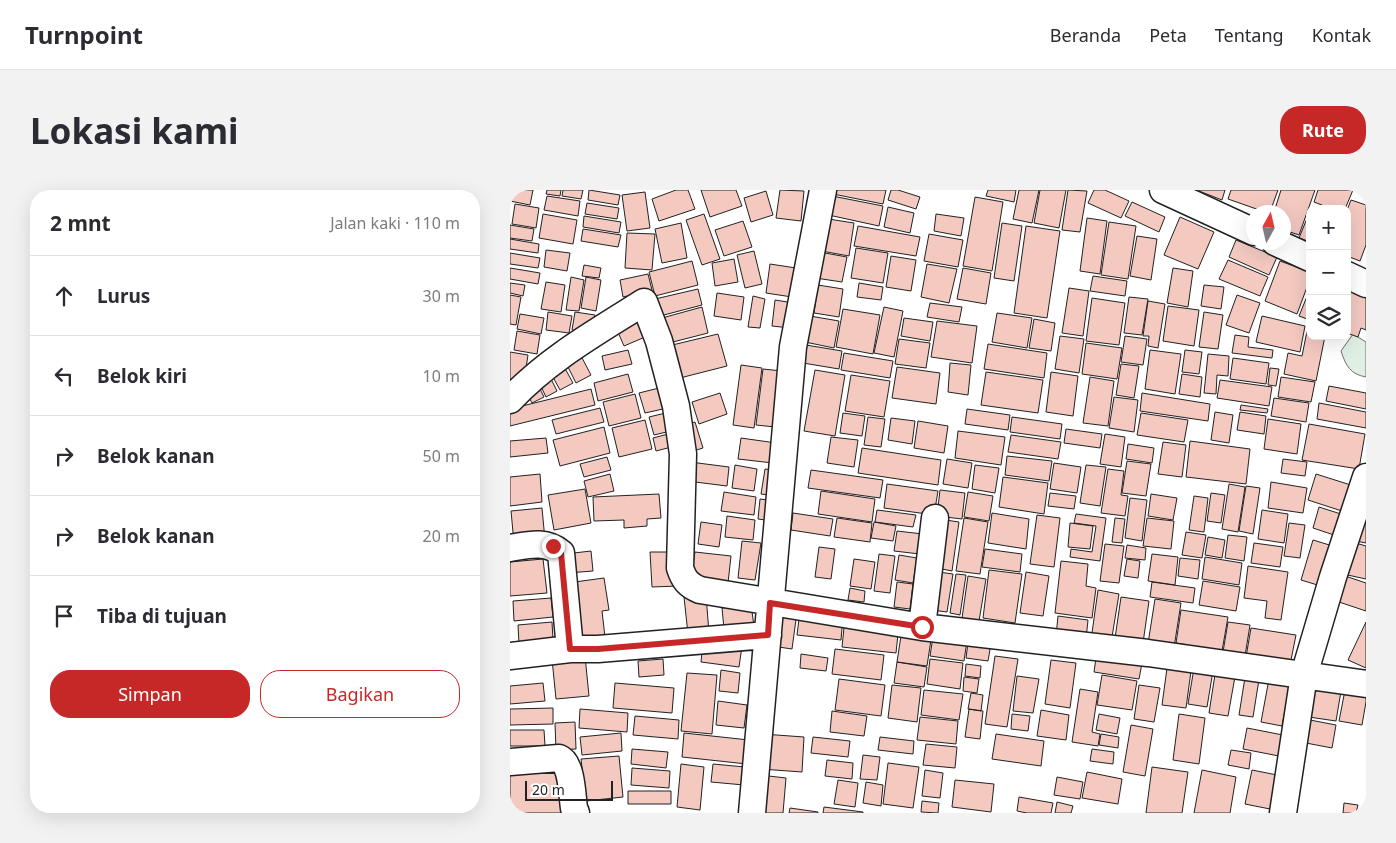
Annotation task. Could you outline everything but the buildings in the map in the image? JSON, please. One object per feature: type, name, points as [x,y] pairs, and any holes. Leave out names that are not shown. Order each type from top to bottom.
[{"type":"street","points":[[752,813],[793,347],[823,190]]},
{"type":"street","points":[[1163,190],[1246,228]]},
{"type":"street","points":[[1291,249],[1306,256]]},
{"type":"street","points":[[1351,277],[1366,284]]},
{"type":"street","points":[[510,400],[525,383],[571,347],[644,302],[659,341],[676,406],[684,454],[680,568],[690,586],[700,590],[770,603],[922,627],[1148,653],[1366,684]]},
{"type":"street","points":[[1283,813],[1304,675],[1333,577],[1366,477]]},
{"type":"street","points":[[922,627],[935,518]]},
{"type":"street","points":[[510,548],[528,545],[553,546],[561,553],[570,649]]},
{"type":"street","points":[[510,656],[570,649],[598,649],[768,635]]},
{"type":"street","points":[[510,762],[559,758],[564,760],[568,766],[576,813]]},
{"type":"green space","points":[[1353,334],[1366,342],[1366,377],[1356,374],[1349,368],[1341,351],[1349,340],[1351,340]]},
{"type":"route","points":[[553,546],[561,553],[570,649],[598,649],[768,635],[770,603],[922,627]]}]
